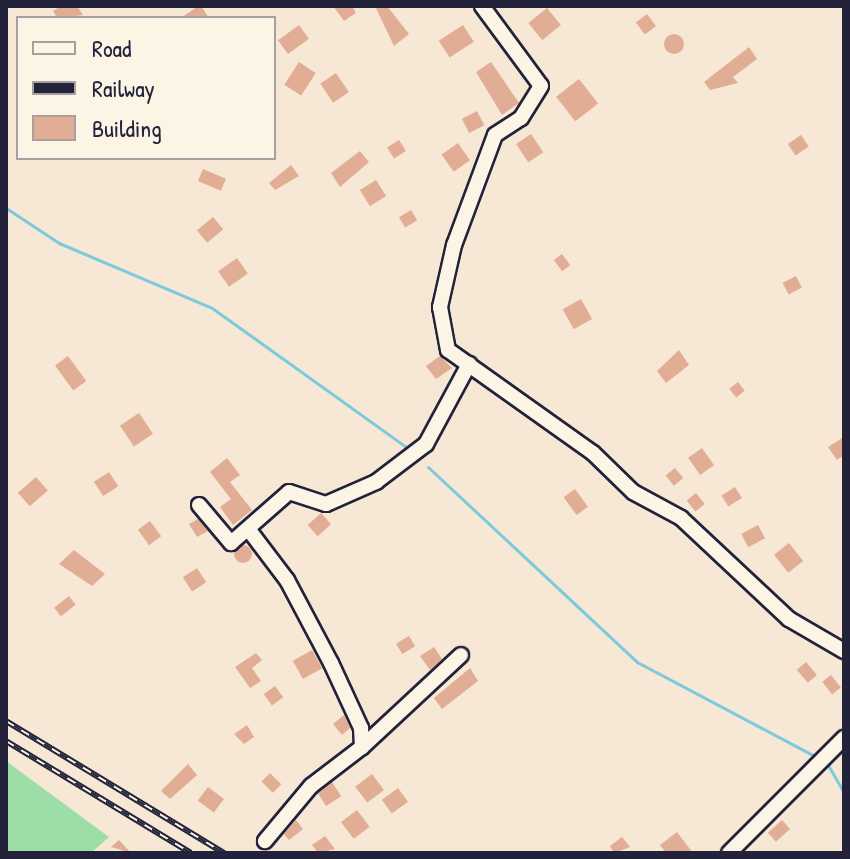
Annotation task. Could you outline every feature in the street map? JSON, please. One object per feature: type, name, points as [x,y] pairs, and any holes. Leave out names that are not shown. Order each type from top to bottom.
[{"type":"street","points":[[482,6],[541,86],[521,118],[495,135],[446,272],[440,307],[448,350],[593,453],[633,492],[681,518],[789,619],[844,651]]},
{"type":"street","points":[[199,505],[231,543],[289,492],[326,504],[376,482],[426,444],[469,364]]},
{"type":"street","points":[[249,530],[287,580],[331,663],[362,747]]},
{"type":"street","points":[[265,841],[311,786],[362,747],[461,655]]},
{"type":"street","points":[[729,853],[844,738]]},
{"type":"green space","points":[[6,761],[109,837],[91,853],[6,853]]},
{"type":"building","points":[[61,6],[77,6],[83,15],[56,16],[53,11]]},
{"type":"building","points":[[198,6],[208,16],[184,16]]},
{"type":"building","points":[[333,6],[352,6],[356,13],[344,21]]},
{"type":"building","points":[[375,6],[387,6],[409,34],[394,46]]},
{"type":"building","points":[[547,8],[561,25],[542,40],[528,23]]},
{"type":"building","points":[[647,14],[656,26],[645,34],[636,22]]},
{"type":"building","points":[[299,25],[309,39],[288,54],[278,40]]},
{"type":"building","points":[[463,25],[474,42],[450,58],[439,41]]},
{"type":"building","points":[[670,34],[678,34],[684,44],[678,54],[670,54],[664,48],[664,40]]},
{"type":"building","points":[[749,47],[757,59],[733,77],[738,83],[710,90],[704,82]]},
{"type":"building","points":[[299,62],[316,73],[301,96],[284,85]]},
{"type":"building","points":[[491,62],[519,103],[502,115],[476,72]]},
{"type":"building","points":[[336,73],[349,92],[333,103],[320,84]]},
{"type":"building","points":[[579,79],[598,103],[575,121],[556,97]]},
{"type":"building","points":[[477,111],[484,125],[469,133],[462,119]]},
{"type":"building","points":[[531,134],[543,152],[528,162],[516,144]]},
{"type":"building","points":[[801,135],[809,147],[796,156],[788,144]]},
{"type":"building","points":[[399,140],[406,151],[394,158],[387,147]]},
{"type":"building","points":[[458,143],[470,160],[454,172],[442,154]]},
{"type":"building","points":[[360,151],[369,162],[340,187],[331,173]]},
{"type":"building","points":[[291,165],[299,176],[275,190],[269,183]]},
{"type":"building","points":[[203,169],[226,179],[221,191],[198,181]]},
{"type":"building","points":[[376,180],[386,196],[370,206],[360,190]]},
{"type":"building","points":[[411,210],[417,220],[405,227],[399,217]]},
{"type":"building","points":[[213,217],[223,229],[207,243],[197,230]]},
{"type":"building","points":[[562,254],[570,265],[562,271],[554,260]]},
{"type":"building","points":[[237,258],[248,274],[229,287],[218,271]]},
{"type":"building","points":[[796,276],[802,288],[789,294],[783,283]]},
{"type":"building","points":[[581,299],[592,319],[574,329],[563,309]]},
{"type":"building","points":[[679,350],[689,365],[666,383],[657,371]]},
{"type":"building","points":[[68,356],[86,381],[73,390],[55,365]]},
{"type":"building","points":[[440,356],[452,368],[436,379],[426,366]]},
{"type":"building","points":[[738,382],[745,391],[736,397],[729,389]]},
{"type":"building","points":[[139,413],[153,434],[134,447],[120,426]]},
{"type":"building","points":[[844,437],[844,455],[837,460],[828,447]]},
{"type":"building","points":[[702,448],[714,465],[700,475],[688,458]]},
{"type":"building","points":[[227,458],[240,475],[230,482],[252,510],[233,525],[220,507],[231,499],[210,472]]},
{"type":"building","points":[[675,468],[683,478],[674,486],[666,476]]},
{"type":"building","points":[[109,472],[118,486],[103,496],[94,482]]},
{"type":"building","points":[[36,477],[48,491],[30,506],[18,493]]},
{"type":"building","points":[[735,487],[742,498],[728,507],[721,495]]},
{"type":"building","points":[[575,489],[588,507],[577,515],[564,497]]},
{"type":"building","points":[[696,493],[705,504],[695,511],[687,501]]},
{"type":"building","points":[[321,513],[331,524],[318,536],[308,525]]},
{"type":"building","points":[[198,519],[208,531],[197,537],[189,524]]},
{"type":"building","points":[[150,521],[161,536],[149,545],[138,530]]},
{"type":"building","points":[[758,525],[765,538],[748,547],[741,534]]},
{"type":"building","points":[[789,543],[803,561],[788,573],[774,555]]},
{"type":"building","points":[[243,545],[252,554],[243,563],[234,554]]},
{"type":"building","points":[[74,550],[105,574],[92,586],[59,564]]},
{"type":"building","points":[[197,568],[206,582],[192,592],[183,577]]},
{"type":"building","points":[[69,596],[76,605],[61,616],[54,608]]},
{"type":"building","points":[[409,636],[415,646],[402,654],[396,644]]},
{"type":"building","points":[[434,647],[442,659],[430,670],[420,656]]},
{"type":"building","points":[[312,650],[322,668],[303,679],[293,661]]},
{"type":"building","points":[[256,653],[262,660],[252,668],[261,681],[250,688],[235,667]]},
{"type":"building","points":[[806,662],[817,675],[808,683],[797,670]]},
{"type":"building","points":[[470,668],[478,681],[442,709],[434,698]]},
{"type":"building","points":[[831,675],[841,688],[832,694],[822,682]]},
{"type":"building","points":[[275,686],[283,697],[272,706],[264,694]]},
{"type":"building","points":[[344,715],[350,728],[342,735],[333,724]]},
{"type":"building","points":[[247,725],[254,737],[244,744],[234,734]]},
{"type":"building","points":[[188,764],[197,775],[170,799],[161,791]]},
{"type":"building","points":[[270,773],[281,784],[273,793],[262,781]]},
{"type":"building","points":[[372,774],[384,790],[367,803],[355,787]]},
{"type":"building","points":[[332,782],[341,796],[326,806],[317,792]]},
{"type":"building","points":[[208,787],[224,799],[214,813],[198,801]]},
{"type":"building","points":[[398,788],[408,802],[392,814],[382,800]]},
{"type":"building","points":[[357,810],[370,827],[354,839],[341,822]]},
{"type":"building","points":[[296,820],[303,829],[289,840],[284,834]]},
{"type":"building","points":[[782,820],[790,829],[776,842],[768,833]]},
{"type":"building","points":[[677,832],[693,853],[666,853],[660,845]]},
{"type":"building","points":[[325,836],[335,849],[318,853],[312,845]]},
{"type":"building","points":[[622,837],[630,847],[614,853],[610,846]]},
{"type":"building","points":[[119,840],[131,853],[111,847]]},
{"type":"waterway","points":[[6,208],[59,243],[212,308],[406,447]]},
{"type":"waterway","points":[[428,467],[637,662],[813,755]]},
{"type":"waterway","points":[[828,765],[844,793]]},
{"type":"railway","points":[[6,721],[224,853]]},
{"type":"railway","points":[[6,741],[191,853]]}]
